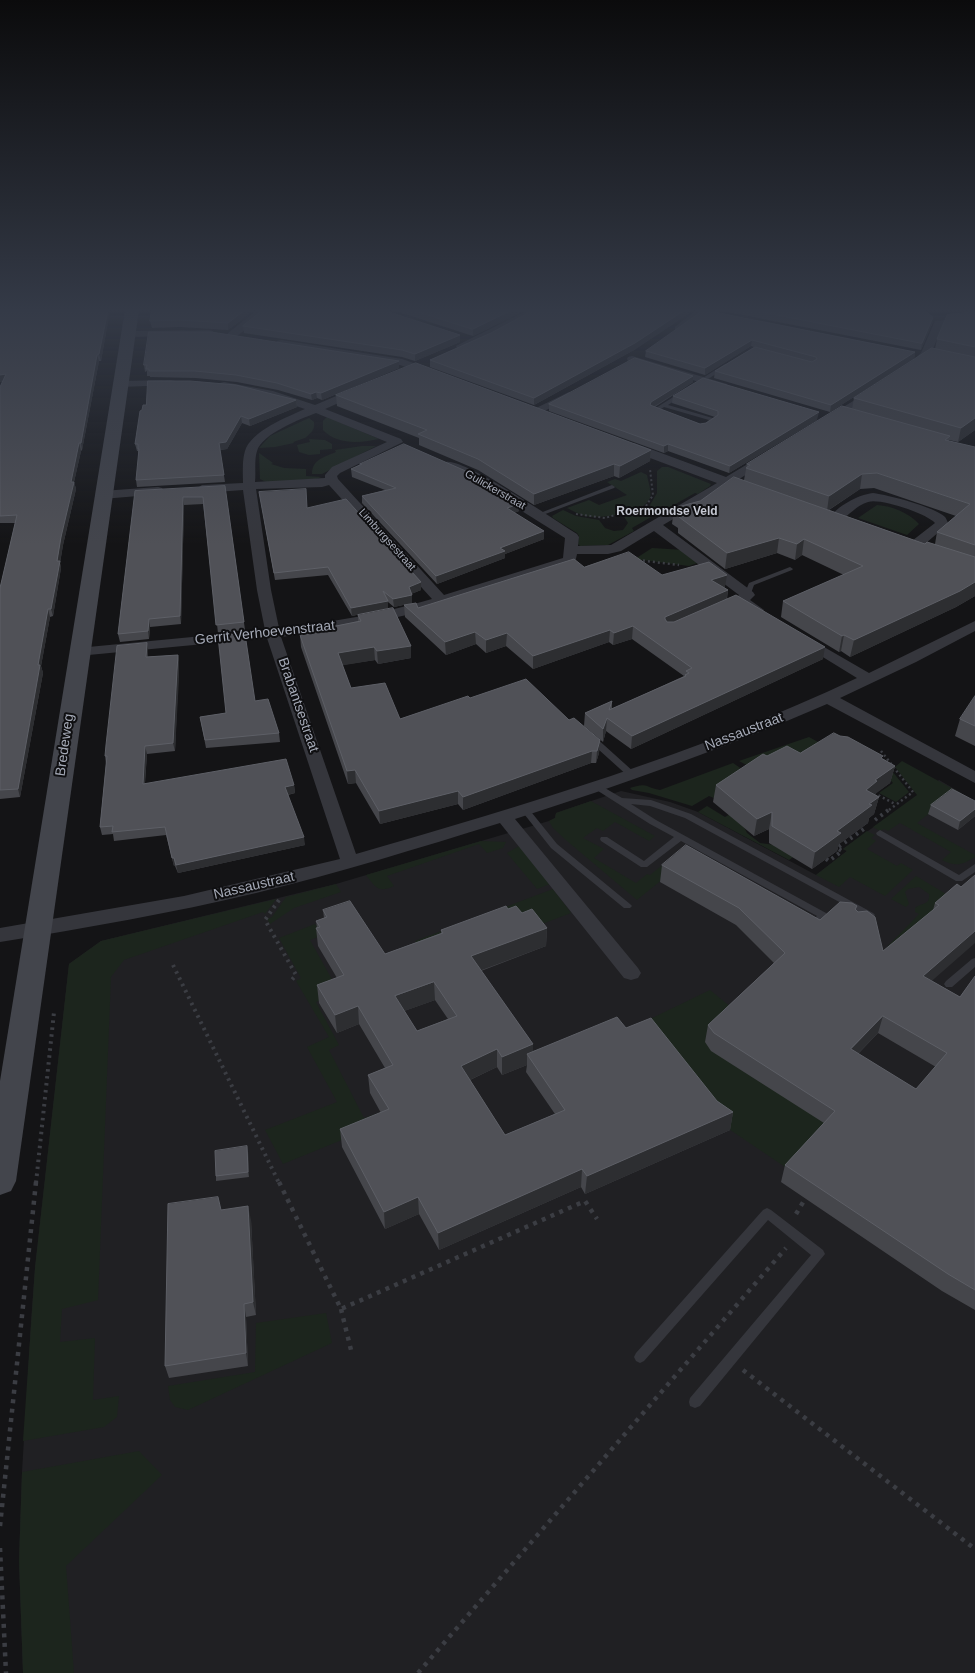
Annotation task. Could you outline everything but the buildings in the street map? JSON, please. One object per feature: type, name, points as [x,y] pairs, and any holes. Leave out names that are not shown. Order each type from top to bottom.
[{"type":"street","name":"Bredeweg","points":[[0,1181],[118,388]]},
{"type":"street","points":[[193,490],[322,483],[332,480],[331,474],[336,470],[401,444],[317,409],[269,393],[239,388]]},
{"type":"street","name":"Brabantsestraat","points":[[350,862],[273,633],[264,590],[249,486],[252,448],[258,438],[272,429],[365,388]]},
{"type":"street","points":[[815,428],[830,416],[878,388]]},
{"type":"street","points":[[554,417],[532,409],[581,389]]},
{"type":"street","points":[[830,416],[855,420]]},
{"type":"street","points":[[615,441],[762,495]]},
{"type":"street","points":[[572,544],[608,550],[616,548],[775,452]]},
{"type":"street","name":"Gulickerstraat","points":[[439,460],[473,475],[538,515],[572,544]]},
{"type":"street","name":"Limburgsestraat","points":[[332,480],[442,601]]},
{"type":"street","points":[[102,495],[174,490]]},
{"type":"street","points":[[852,526],[829,518],[866,498],[873,497],[885,499],[940,519],[942,524],[913,547]]},
{"type":"street","points":[[654,525],[714,570],[740,600],[772,620]]},
{"type":"street","name":"Gerrit Verhoevenstraat","points":[[78,652],[346,624],[411,610],[570,560],[572,544]]},
{"type":"street","name":"Nassaustraat","points":[[0,935],[38,930],[145,910],[262,885],[350,862],[504,817],[632,775],[828,698],[911,660],[975,625]]},
{"type":"street","points":[[796,634],[869,679]]},
{"type":"street","points":[[828,698],[975,778]]},
{"type":"street","points":[[504,817],[631,973]]},
{"type":"lane","points":[[662,414],[654,411],[688,390]]},
{"type":"lane","points":[[664,405],[714,420],[702,428]]},
{"type":"lane","name":"Gulickerstraat","points":[[538,515],[612,487]]},
{"type":"lane","points":[[740,600],[751,584],[790,569]]},
{"type":"lane","points":[[580,729],[632,775]]},
{"type":"lane","points":[[598,787],[680,837],[823,915],[813,925]]},
{"type":"lane","points":[[621,802],[651,802],[688,816],[870,916],[858,926]]},
{"type":"lane","points":[[525,810],[554,846],[627,906]]},
{"type":"lane","points":[[880,833],[960,879],[975,866]]},
{"type":"lane","points":[[604,839],[644,865],[680,837]]},
{"type":"lane","points":[[950,984],[975,961]]},
{"type":"lane","points":[[640,1357],[767,1213],[819,1254],[695,1402]]},
{"type":"path","points":[[559,506],[580,516],[593,518],[611,517],[641,509],[649,504],[653,495],[650,468],[668,460]]},
{"type":"path","points":[[630,559],[714,570]]},
{"type":"path","points":[[875,756],[900,737]]},
{"type":"path","points":[[874,821],[913,792],[881,751]]},
{"type":"path","points":[[874,793],[895,804]]},
{"type":"path","points":[[826,859],[829,861],[836,856],[842,851],[838,848],[867,827]]},
{"type":"path","points":[[262,885],[280,900],[265,920],[296,975],[291,981]]},
{"type":"path","points":[[173,965],[342,1309],[351,1350]]},
{"type":"path","points":[[0,1526],[54,1010]]},
{"type":"path","points":[[418,1673],[790,1243],[798,1208],[805,1199]]},
{"type":"path","points":[[342,1309],[585,1201],[597,1219]]},
{"type":"path","points":[[730,1361],[975,1549]]},
{"type":"path","points":[[0,1548],[6,1673]]},
{"type":"shaded area","points":[[327,417],[379,439],[350,442],[335,438],[323,430],[323,421]]},
{"type":"shaded area","points":[[309,418],[314,422],[314,427],[305,438],[294,443],[259,448],[270,436]]},
{"type":"shaded area","points":[[309,439],[325,440],[332,444],[332,449],[320,450],[320,454],[309,455],[299,452],[297,445],[310,442]]},
{"type":"shaded area","points":[[376,446],[322,474],[312,474],[314,465],[324,457],[336,452],[335,450]]},
{"type":"shaded area","points":[[259,453],[273,463],[271,464],[284,468],[306,469],[306,476],[321,477],[311,481],[268,483],[260,479]]},
{"type":"shaded area","points":[[662,467],[668,467],[711,484],[698,494],[695,493],[663,511],[651,507],[650,505],[657,493],[657,471]]},
{"type":"shaded area","points":[[641,472],[647,475],[650,498],[646,503],[631,512],[592,517],[567,508],[589,500],[599,505],[627,495],[607,482],[615,479],[621,481]]},
{"type":"shaded area","points":[[877,505],[900,511],[919,524],[907,535],[858,518]]},
{"type":"shaded area","points":[[645,508],[658,513],[632,528],[634,531],[608,545],[580,546],[577,533],[552,516],[563,510],[576,516],[599,520],[605,528],[614,531],[623,530],[628,523],[623,515]]},
{"type":"shaded area","points":[[652,548],[684,550],[700,562],[689,566],[635,559]]},
{"type":"shaded area","points":[[809,737],[827,747],[754,769],[739,761]]},
{"type":"shaded area","points":[[902,761],[975,801],[975,812],[949,798],[917,823],[975,855],[975,857],[963,863],[951,864],[942,860],[951,852],[900,823],[888,831],[884,829],[880,831],[873,827],[917,795],[895,767]]},
{"type":"shaded area","points":[[733,763],[749,774],[714,798],[709,796],[692,806],[630,788],[644,785],[660,790]]},
{"type":"shaded area","points":[[892,771],[909,792],[896,802],[879,793],[893,783],[885,774]]},
{"type":"shaded area","points":[[939,780],[975,801],[975,1673],[23,1673],[19,1561],[31,1323],[35,1268],[69,964],[101,941],[336,884],[549,821],[555,818],[556,813],[621,791],[670,802],[698,812],[816,875],[847,851],[843,849]]},
{"type":"shaded area","points":[[591,801],[655,836],[649,841],[615,822],[603,831],[597,828],[583,838],[604,849],[594,858],[636,883],[647,874],[650,875],[680,851],[695,853],[637,900],[567,841],[553,828],[549,821],[555,818],[556,813]]},
{"type":"shaded area","points":[[707,806],[725,817],[736,811],[747,833],[760,843],[804,849],[789,860],[698,812]]},
{"type":"shaded area","points":[[867,831],[875,835],[871,838],[876,841],[867,849],[897,866],[901,863],[913,870],[885,896],[850,877],[839,887],[816,875],[847,851],[843,849]]},
{"type":"shaded area","points":[[481,841],[506,842],[503,848],[487,853],[479,844],[387,876],[394,886],[389,888],[378,888],[366,875]]},
{"type":"shaded area","points":[[519,846],[550,884],[537,889],[507,853]]},
{"type":"shaded area","points":[[916,876],[951,897],[893,956],[884,950],[919,914],[915,912],[915,908],[927,902],[929,898],[929,894],[919,887],[908,889],[905,892],[909,904],[906,907],[891,899]]},
{"type":"shaded area","points":[[336,884],[341,892],[294,908],[270,924],[267,919],[272,917],[286,897]]},
{"type":"shaded area","points":[[553,889],[571,913],[542,924],[424,956],[415,941]]},
{"type":"shaded area","points":[[276,899],[265,914],[263,912],[124,960],[111,977],[98,1300],[62,1309],[60,1342],[95,1338],[93,1400],[119,1396],[117,1417],[104,1427],[23,1441],[35,1268],[69,964],[101,941]]},
{"type":"shaded area","points":[[315,924],[323,935],[310,940],[339,992],[316,1002],[339,1045],[329,1050],[364,1118],[398,1106],[403,1115],[283,1164],[265,1130],[337,1102],[307,1047],[329,1037],[296,981],[301,978],[279,938]]},
{"type":"shaded area","points":[[710,990],[737,1012],[831,1128],[791,1171],[714,1119],[648,1020]]},
{"type":"shaded area","points":[[326,1313],[332,1343],[188,1410],[175,1407],[170,1400],[168,1386],[255,1372],[256,1323]]},
{"type":"shaded area","points":[[139,1451],[162,1475],[66,1566],[74,1673],[23,1673],[19,1561],[22,1472]]},
{"type":"district","name":"Roermondse Veld","points":[[667,512]]}]
